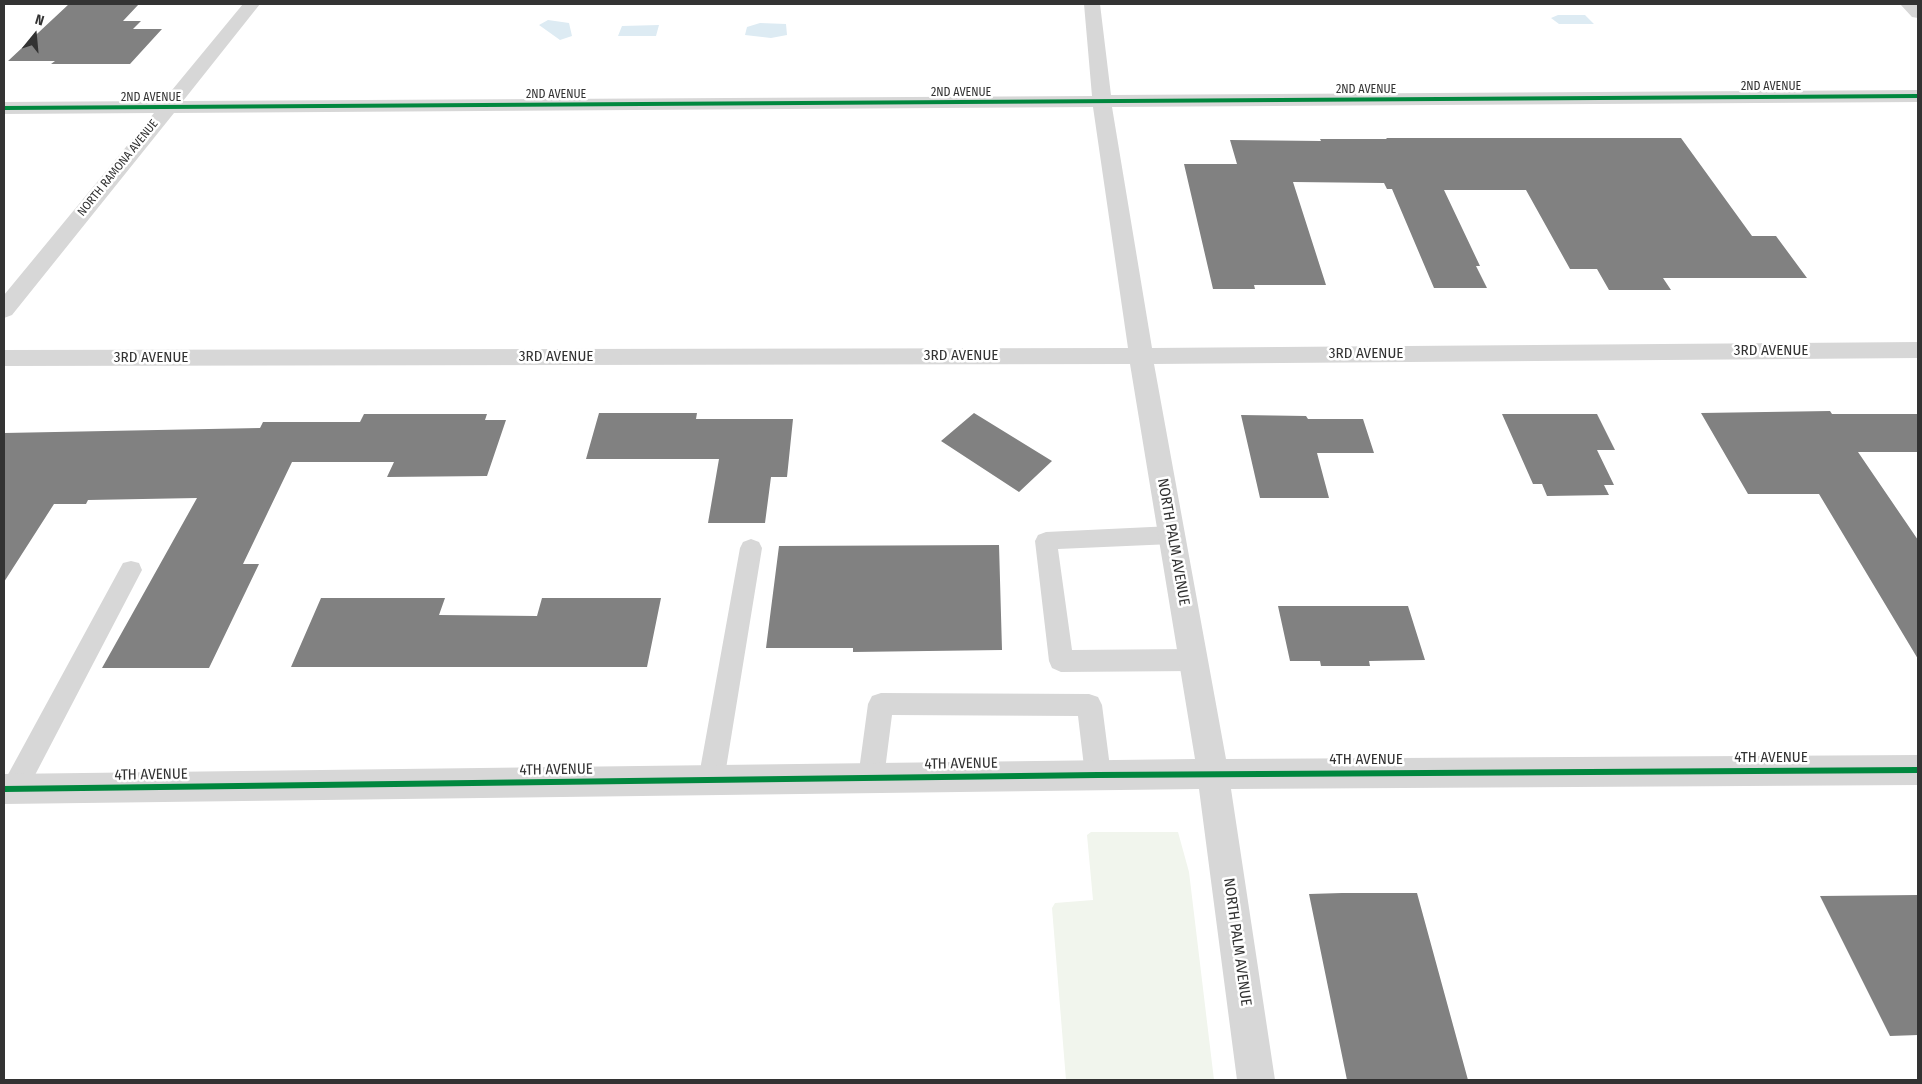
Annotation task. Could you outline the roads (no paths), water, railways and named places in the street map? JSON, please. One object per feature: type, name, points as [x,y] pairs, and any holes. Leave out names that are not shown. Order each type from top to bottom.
[{"type":"street","name":"NORTH RAMONA AVENUE","points":[[4,310],[252,4]]},
{"type":"street","name":"NORTH PALM AVENUE","points":[[1092,4],[1102,102],[1141,356],[1212,774],[1256,1080]]},
{"type":"street","points":[[1908,4],[1918,13]]},
{"type":"street","name":"2ND AVENUE","points":[[4,108],[1918,96]]},
{"type":"street","name":"3RD AVENUE","points":[[4,358],[1141,356],[1918,350]]},
{"type":"street","name":"4TH AVENUE","points":[[9,789],[1098,775],[1918,770]]},
{"type":"lane","points":[[1172,535],[1046,541],[1061,661],[1193,660]]},
{"type":"lane","points":[[711,780],[751,548]]},
{"type":"lane","points":[[9,789],[131,570]]},
{"type":"lane","points":[[871,778],[881,704],[1089,705],[1098,775]]}]
